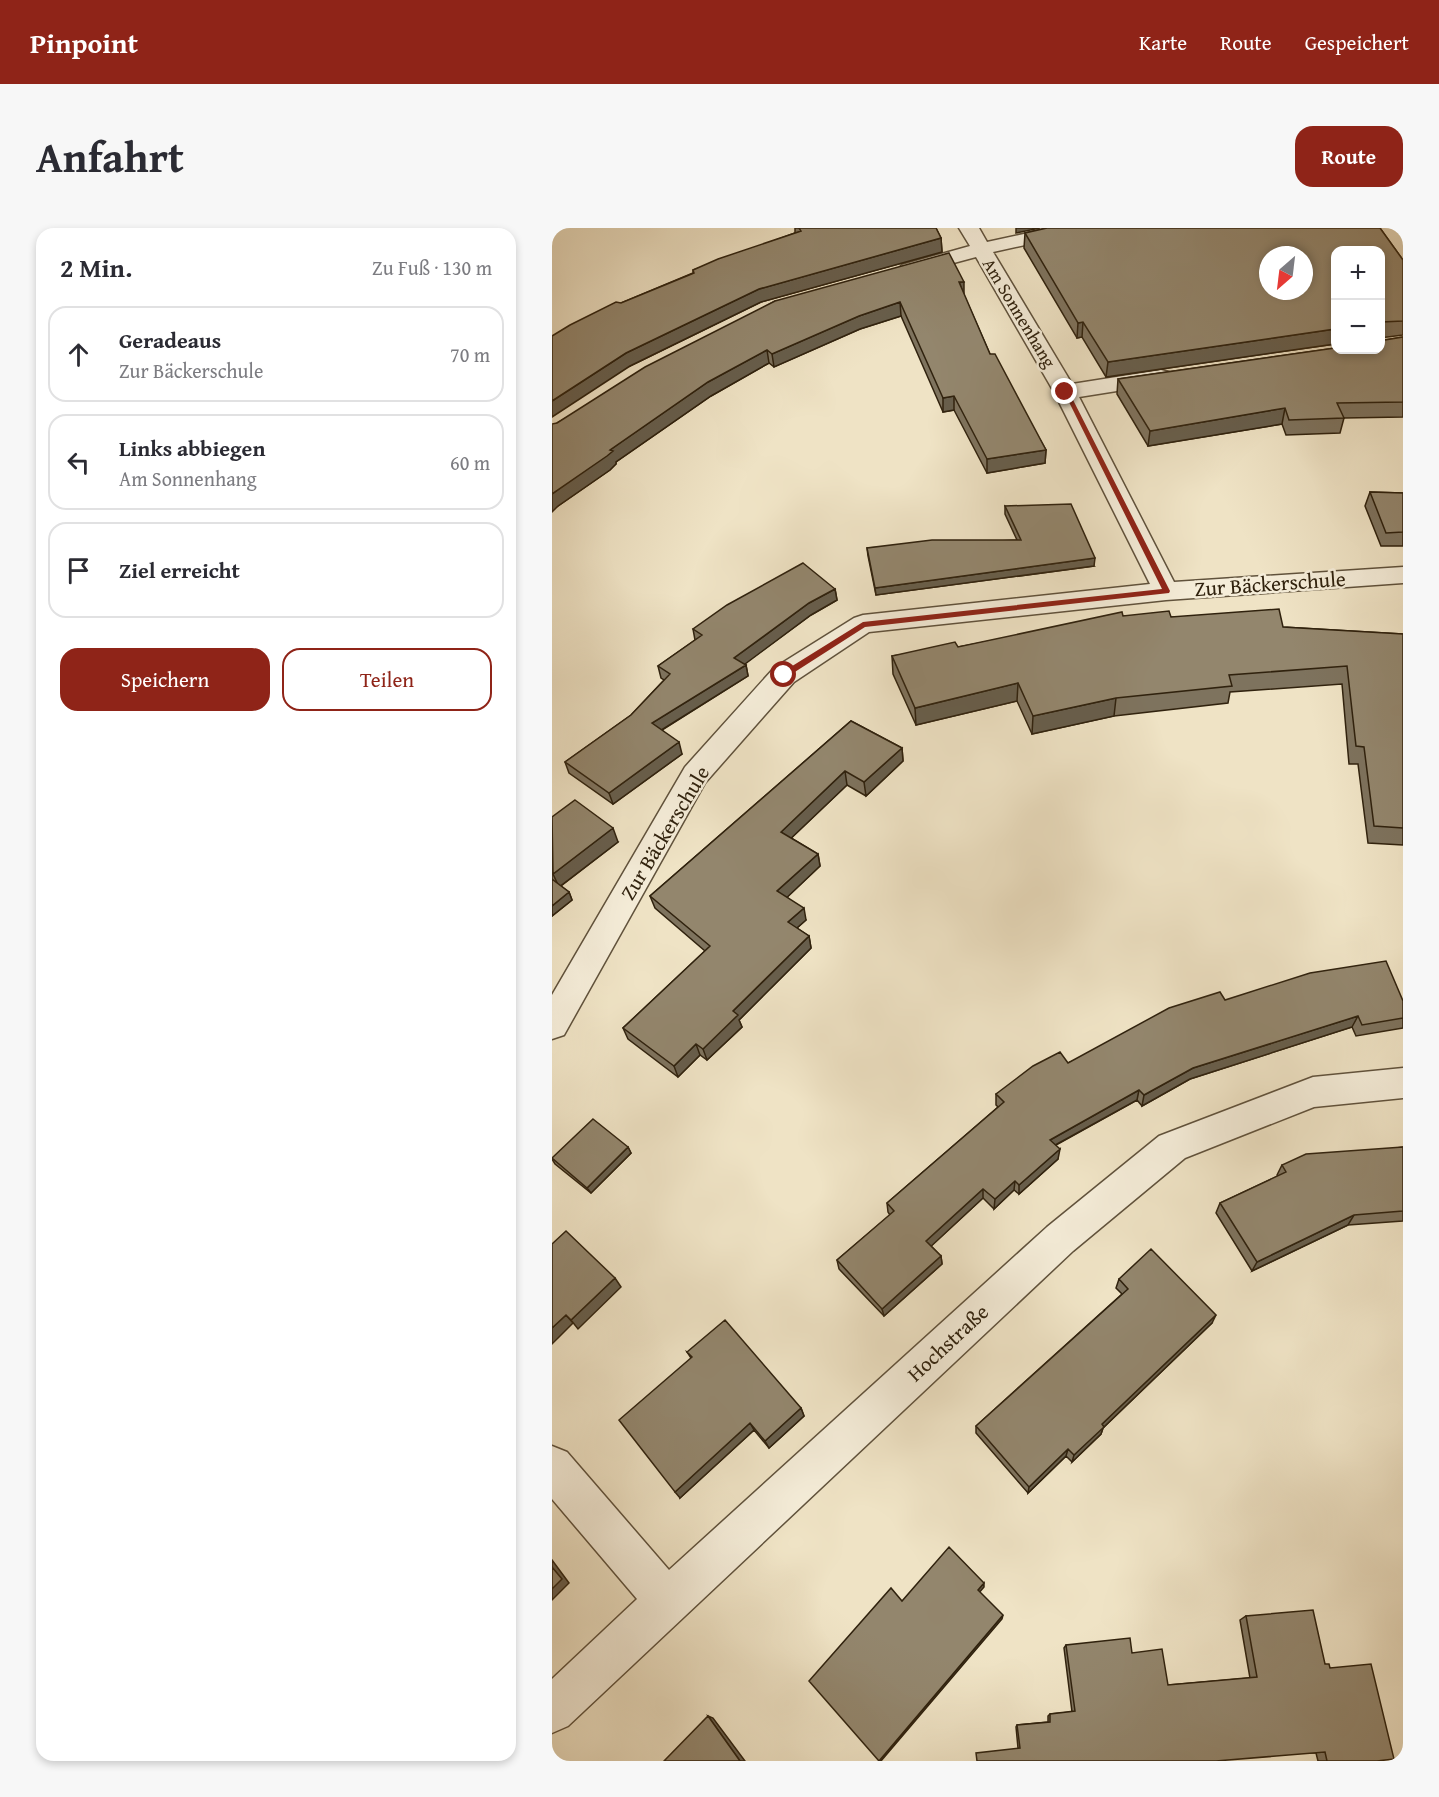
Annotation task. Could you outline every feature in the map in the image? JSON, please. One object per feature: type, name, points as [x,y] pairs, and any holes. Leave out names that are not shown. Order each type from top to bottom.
[{"type":"street","name":"Am Sonnenhang","points":[[969,228],[1065,392],[1166,591]]},
{"type":"street","points":[[891,274],[981,249],[1078,228]]},
{"type":"street","points":[[1065,392],[1179,375]]},
{"type":"street","name":"Zur Bäckerschule","points":[[552,1025],[695,775],[784,675],[863,624],[1166,591],[1403,575]]},
{"type":"street","name":"Hochstraße","points":[[552,1710],[1060,1239],[1172,1147],[1313,1092],[1403,1083]]},
{"type":"street","points":[[552,1467],[667,1601]]},
{"type":"building","points":[[799,228],[936,228],[941,238],[759,289],[626,353],[552,401],[552,336],[616,302],[621,303],[694,273],[693,270],[718,259],[801,231]]},
{"type":"building","points":[[1047,228],[1380,228],[1403,260],[1403,321],[1385,322],[1385,246],[1331,246],[1331,330],[1108,362],[1083,322],[1078,323],[1025,233]]},
{"type":"building","points":[[949,253],[964,282],[959,282],[990,354],[995,354],[1046,450],[987,459],[954,396],[943,398],[900,302],[859,316],[772,354],[767,350],[708,382],[610,450],[613,451],[552,494],[552,424],[645,367],[775,301]]},
{"type":"building","points":[[1403,337],[1403,402],[1337,403],[1344,418],[1289,420],[1285,408],[1150,431],[1118,379],[1331,349],[1331,354],[1385,354],[1385,340]]},
{"type":"building","points":[[1370,492],[1403,493],[1403,532],[1386,533]]},
{"type":"building","points":[[1071,504],[1095,558],[875,588],[867,548],[932,540],[1021,540],[1005,506]]},
{"type":"building","points":[[803,563],[835,589],[809,603],[734,658],[746,665],[652,723],[679,742],[609,793],[565,762],[631,715],[670,674],[658,666],[702,635],[693,629],[727,605]]},
{"type":"building","points":[[1279,609],[1283,627],[1403,634],[1403,828],[1374,826],[1364,747],[1356,746],[1347,666],[1229,675],[1232,686],[1116,698],[1033,716],[1018,683],[915,708],[892,656],[955,642],[958,647],[1122,612],[1123,616],[1169,611],[1171,617]]},
{"type":"building","points":[[851,721],[902,748],[864,782],[845,771],[781,832],[818,854],[777,891],[804,908],[788,922],[809,936],[733,1011],[738,1015],[703,1049],[696,1044],[674,1066],[623,1028],[710,946],[650,896]]},
{"type":"building","points":[[575,800],[613,828],[553,874],[552,817]]},
{"type":"building","points":[[552,879],[569,892],[552,906]]},
{"type":"building","points":[[1386,961],[1403,1001],[1403,1018],[1362,1025],[1358,1016],[1193,1068],[1144,1095],[1139,1090],[1050,1140],[1060,1149],[1019,1185],[1015,1181],[995,1199],[983,1189],[926,1241],[941,1256],[882,1309],[837,1260],[894,1211],[887,1203],[1004,1102],[996,1094],[1033,1066],[1060,1052],[1068,1063],[1169,1008],[1220,992],[1225,1000],[1310,973]]},
{"type":"building","points":[[593,1119],[628,1147],[587,1188],[552,1158]]},
{"type":"building","points":[[1403,1147],[1403,1211],[1354,1215],[1257,1262],[1220,1203],[1286,1172],[1282,1165],[1306,1154]]},
{"type":"building","points":[[566,1231],[615,1278],[571,1320],[566,1315],[552,1328],[552,1244]]},
{"type":"building","points":[[1151,1249],[1216,1315],[1102,1424],[1104,1427],[1074,1455],[1068,1449],[1029,1487],[976,1426],[1128,1289],[1119,1279]]},
{"type":"building","points":[[725,1320],[801,1408],[765,1441],[750,1423],[675,1492],[619,1420],[692,1357],[687,1352]]},
{"type":"building","points":[[949,1547],[984,1583],[978,1590],[1003,1615],[879,1761],[809,1681],[891,1588],[902,1601]]},
{"type":"building","points":[[552,1567],[562,1579],[552,1589]]},
{"type":"building","points":[[1313,1610],[1325,1664],[1329,1664],[1330,1668],[1371,1664],[1394,1759],[1327,1761],[1325,1752],[1216,1761],[977,1761],[976,1753],[1020,1748],[1017,1725],[1050,1722],[1050,1714],[1075,1711],[1066,1645],[1130,1638],[1132,1653],[1162,1649],[1168,1685],[1257,1677],[1246,1616]]},
{"type":"building","points":[[708,1716],[740,1761],[664,1761]]},
{"type":"route","points":[[784,675],[863,624],[1166,591],[1065,392]]}]
